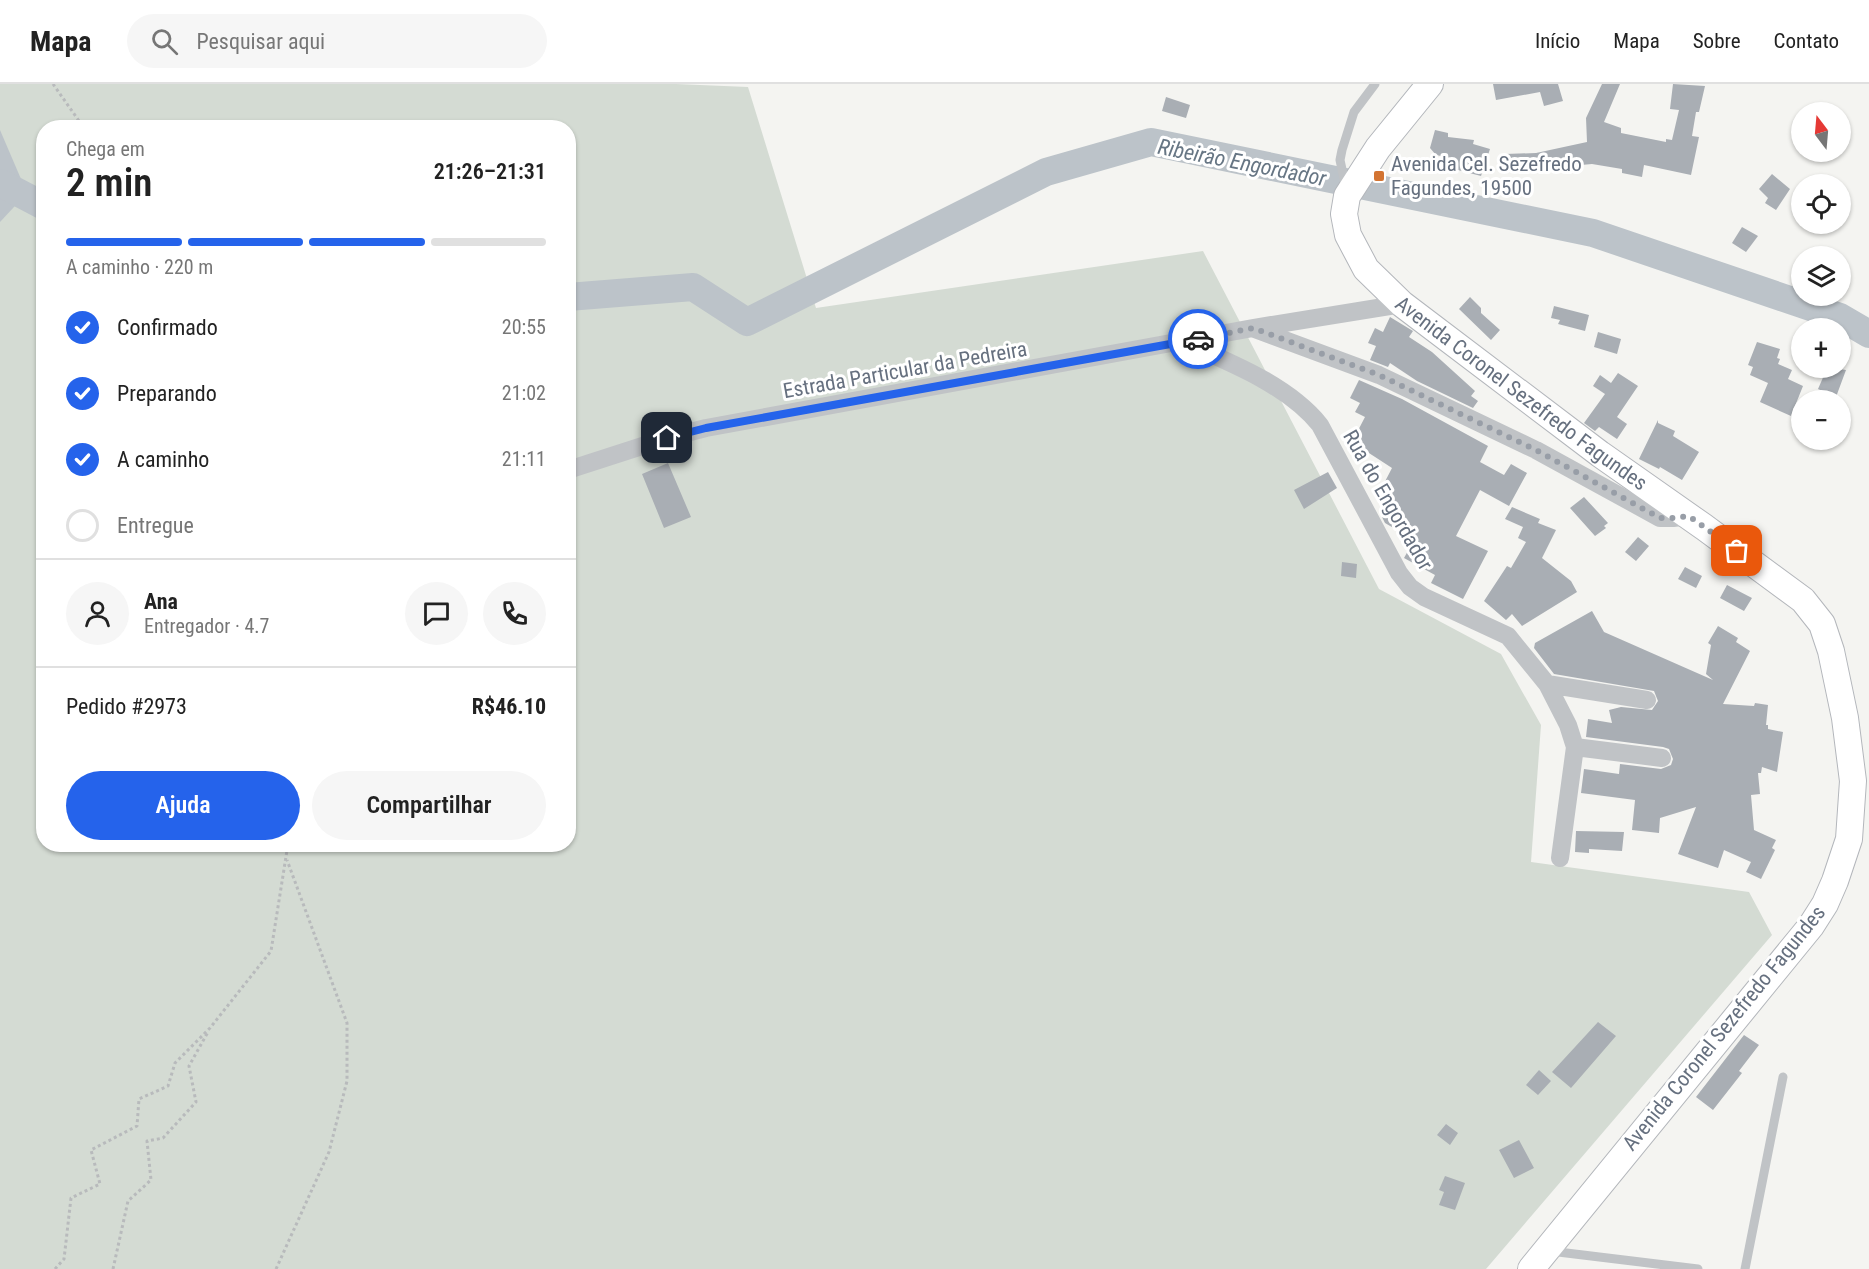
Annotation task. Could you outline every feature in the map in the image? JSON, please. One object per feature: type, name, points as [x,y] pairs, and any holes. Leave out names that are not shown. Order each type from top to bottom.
[{"type":"main road","points":[[1347,196],[1378,148],[1430,84]]},
{"type":"main road","name":"Avenida Coronel Sezefredo Fagundes","points":[[1347,196],[1344,214],[1348,235],[1366,269],[1402,304],[1600,454],[1803,600],[1822,624],[1831,651],[1843,707],[1853,781],[1849,839],[1836,881],[1825,904],[1811,926],[1538,1260]]},
{"type":"street","name":"Estrada Particular da Pedreira","points":[[576,467],[706,428],[1253,328],[1402,304]]},
{"type":"street","points":[[1253,328],[1379,375],[1536,450],[1660,518],[1689,516]]},
{"type":"street","name":"Rua do Engordador","points":[[1183,342],[1243,368],[1307,410],[1320,425],[1399,573],[1410,587],[1424,597],[1508,636],[1547,684],[1568,725],[1575,747],[1560,858]]},
{"type":"street","points":[[1547,684],[1647,700]]},
{"type":"street","points":[[1575,747],[1662,758]]},
{"type":"lane","points":[[1347,196],[1340,160],[1342,150],[1354,112],[1376,84]]},
{"type":"lane","points":[[1745,1269],[1784,1077]]},
{"type":"lane","points":[[1538,1260],[1698,1269]]},
{"type":"path","points":[[52,84],[78,120]]},
{"type":"path","points":[[55,1269],[64,1259],[71,1198],[100,1184],[91,1150],[137,1126],[139,1099],[168,1086],[175,1064],[210,1028],[271,951],[287,852]]},
{"type":"path","points":[[276,1269],[329,1152],[347,1081],[347,1023],[287,858]]},
{"type":"path","points":[[113,1269],[128,1201],[151,1180],[147,1141],[163,1138],[196,1102],[189,1066],[210,1028]]},
{"type":"shaded area","points":[[0,84],[676,84],[748,87],[816,308],[1203,251],[1379,589],[1501,654],[1541,725],[1531,862],[1749,892],[1772,935],[1486,1269],[0,1269]]},
{"type":"shaded area","points":[[0,130],[27,193],[0,222]]},
{"type":"building","points":[[1493,84],[1558,84],[1563,101],[1544,106],[1540,92],[1496,100]]},
{"type":"building","points":[[1602,84],[1620,84],[1604,122],[1621,128],[1621,133],[1666,142],[1666,139],[1672,140],[1679,110],[1670,109],[1673,84],[1705,86],[1699,112],[1696,112],[1692,136],[1699,137],[1691,175],[1644,165],[1642,177],[1622,173],[1622,169],[1592,164],[1581,165],[1577,158],[1543,168],[1507,172],[1505,154],[1536,153],[1587,142],[1586,118]]},
{"type":"building","points":[[1166,97],[1190,105],[1186,118],[1162,111]]},
{"type":"building","points":[[1435,130],[1448,133],[1448,137],[1474,140],[1473,144],[1490,149],[1481,176],[1454,169],[1456,159],[1436,155],[1430,148]]},
{"type":"building","points":[[1772,174],[1790,189],[1776,210],[1765,203],[1768,198],[1759,189]]},
{"type":"building","points":[[1742,227],[1758,236],[1746,252],[1732,243]]},
{"type":"building","points":[[1470,297],[1481,308],[1481,313],[1500,330],[1491,340],[1459,309]]},
{"type":"building","points":[[1554,306],[1589,315],[1585,331],[1558,324],[1560,320],[1551,318]]},
{"type":"building","points":[[1390,317],[1413,331],[1409,337],[1432,352],[1475,391],[1471,396],[1478,401],[1473,408],[1417,381],[1390,363],[1388,367],[1370,360],[1376,346],[1368,343],[1375,328],[1383,332]]},
{"type":"building","points":[[1598,332],[1621,339],[1617,354],[1594,347]]},
{"type":"building","points":[[1757,342],[1780,349],[1778,364],[1791,370],[1788,379],[1803,386],[1801,390],[1791,390],[1791,416],[1760,402],[1768,383],[1750,375],[1753,367],[1748,365]]},
{"type":"building","points":[[1618,373],[1638,386],[1617,417],[1627,424],[1617,439],[1599,427],[1595,431],[1584,423],[1605,394],[1593,386],[1600,375],[1611,383]]},
{"type":"building","points":[[1823,378],[1843,378],[1839,390],[1818,389]]},
{"type":"building","points":[[1359,380],[1402,399],[1488,446],[1480,462],[1504,475],[1511,464],[1527,473],[1509,506],[1480,490],[1456,536],[1488,551],[1463,599],[1431,583],[1435,575],[1404,558],[1414,540],[1385,523],[1382,517],[1392,500],[1379,493],[1392,468],[1352,442],[1365,417],[1355,412],[1360,403],[1350,398]]},
{"type":"building","points":[[1658,420],[1658,423],[1675,431],[1673,436],[1699,452],[1682,480],[1660,467],[1659,469],[1639,459]]},
{"type":"building","points":[[668,463],[691,517],[664,528],[642,474]]},
{"type":"building","points":[[1328,472],[1337,488],[1304,509],[1294,490]]},
{"type":"building","points":[[1584,497],[1608,523],[1604,526],[1606,528],[1595,536],[1570,508]]},
{"type":"building","points":[[1512,507],[1540,519],[1538,523],[1556,530],[1542,558],[1571,581],[1577,592],[1522,626],[1512,614],[1506,620],[1484,601],[1507,566],[1511,568],[1526,542],[1518,538],[1523,527],[1505,519]]},
{"type":"building","points":[[1638,537],[1649,546],[1636,561],[1625,552]]},
{"type":"building","points":[[1342,562],[1357,564],[1356,578],[1341,576]]},
{"type":"building","points":[[1685,567],[1702,576],[1696,588],[1678,579]]},
{"type":"building","points":[[1727,585],[1752,598],[1744,611],[1720,598]]},
{"type":"building","points":[[1592,611],[1604,632],[1713,680],[1706,674],[1711,645],[1708,643],[1718,626],[1738,638],[1736,642],[1750,651],[1723,704],[1768,705],[1766,725],[1768,729],[1783,732],[1777,772],[1762,767],[1761,773],[1758,773],[1760,794],[1751,795],[1754,830],[1776,840],[1772,848],[1775,850],[1761,879],[1746,872],[1751,862],[1724,850],[1718,868],[1678,854],[1696,807],[1660,818],[1659,833],[1632,830],[1635,800],[1581,793],[1584,769],[1619,774],[1620,764],[1661,769],[1671,765],[1673,759],[1669,749],[1663,747],[1586,737],[1588,719],[1612,723],[1609,710],[1621,707],[1652,710],[1658,701],[1654,691],[1554,674],[1534,648],[1535,643]]},
{"type":"building","points":[[1576,831],[1624,832],[1622,851],[1589,849],[1589,853],[1575,852]]},
{"type":"building","points":[[1598,1022],[1616,1036],[1571,1088],[1552,1072]]},
{"type":"building","points":[[1744,1035],[1759,1045],[1739,1071],[1742,1073],[1713,1110],[1696,1097]]},
{"type":"building","points":[[1539,1070],[1551,1081],[1538,1095],[1526,1085]]},
{"type":"building","points":[[1446,1124],[1458,1133],[1450,1145],[1437,1135]]},
{"type":"building","points":[[1519,1140],[1534,1168],[1514,1178],[1499,1150]]},
{"type":"building","points":[[1445,1176],[1465,1183],[1455,1210],[1439,1205],[1444,1192],[1439,1190]]},
{"type":"waterway","name":"Ribeirão Engordador","points":[[576,296],[693,287],[747,322],[1046,172],[1151,142],[1593,233],[1840,317],[1869,334]]},
{"type":"waterway","name":"Ribeirão Engordador","points":[[0,183],[36,202]]},
{"type":"way so far","points":[[1198,339],[1253,328],[1379,375],[1536,450],[1660,518],[1689,516],[1737,551]]},
{"type":"place","name":"Avenida Cel. Sezefredo Fagundes, 19500","points":[[1379,176]]},
{"type":"route","points":[[667,438],[706,428],[1198,339]]}]
